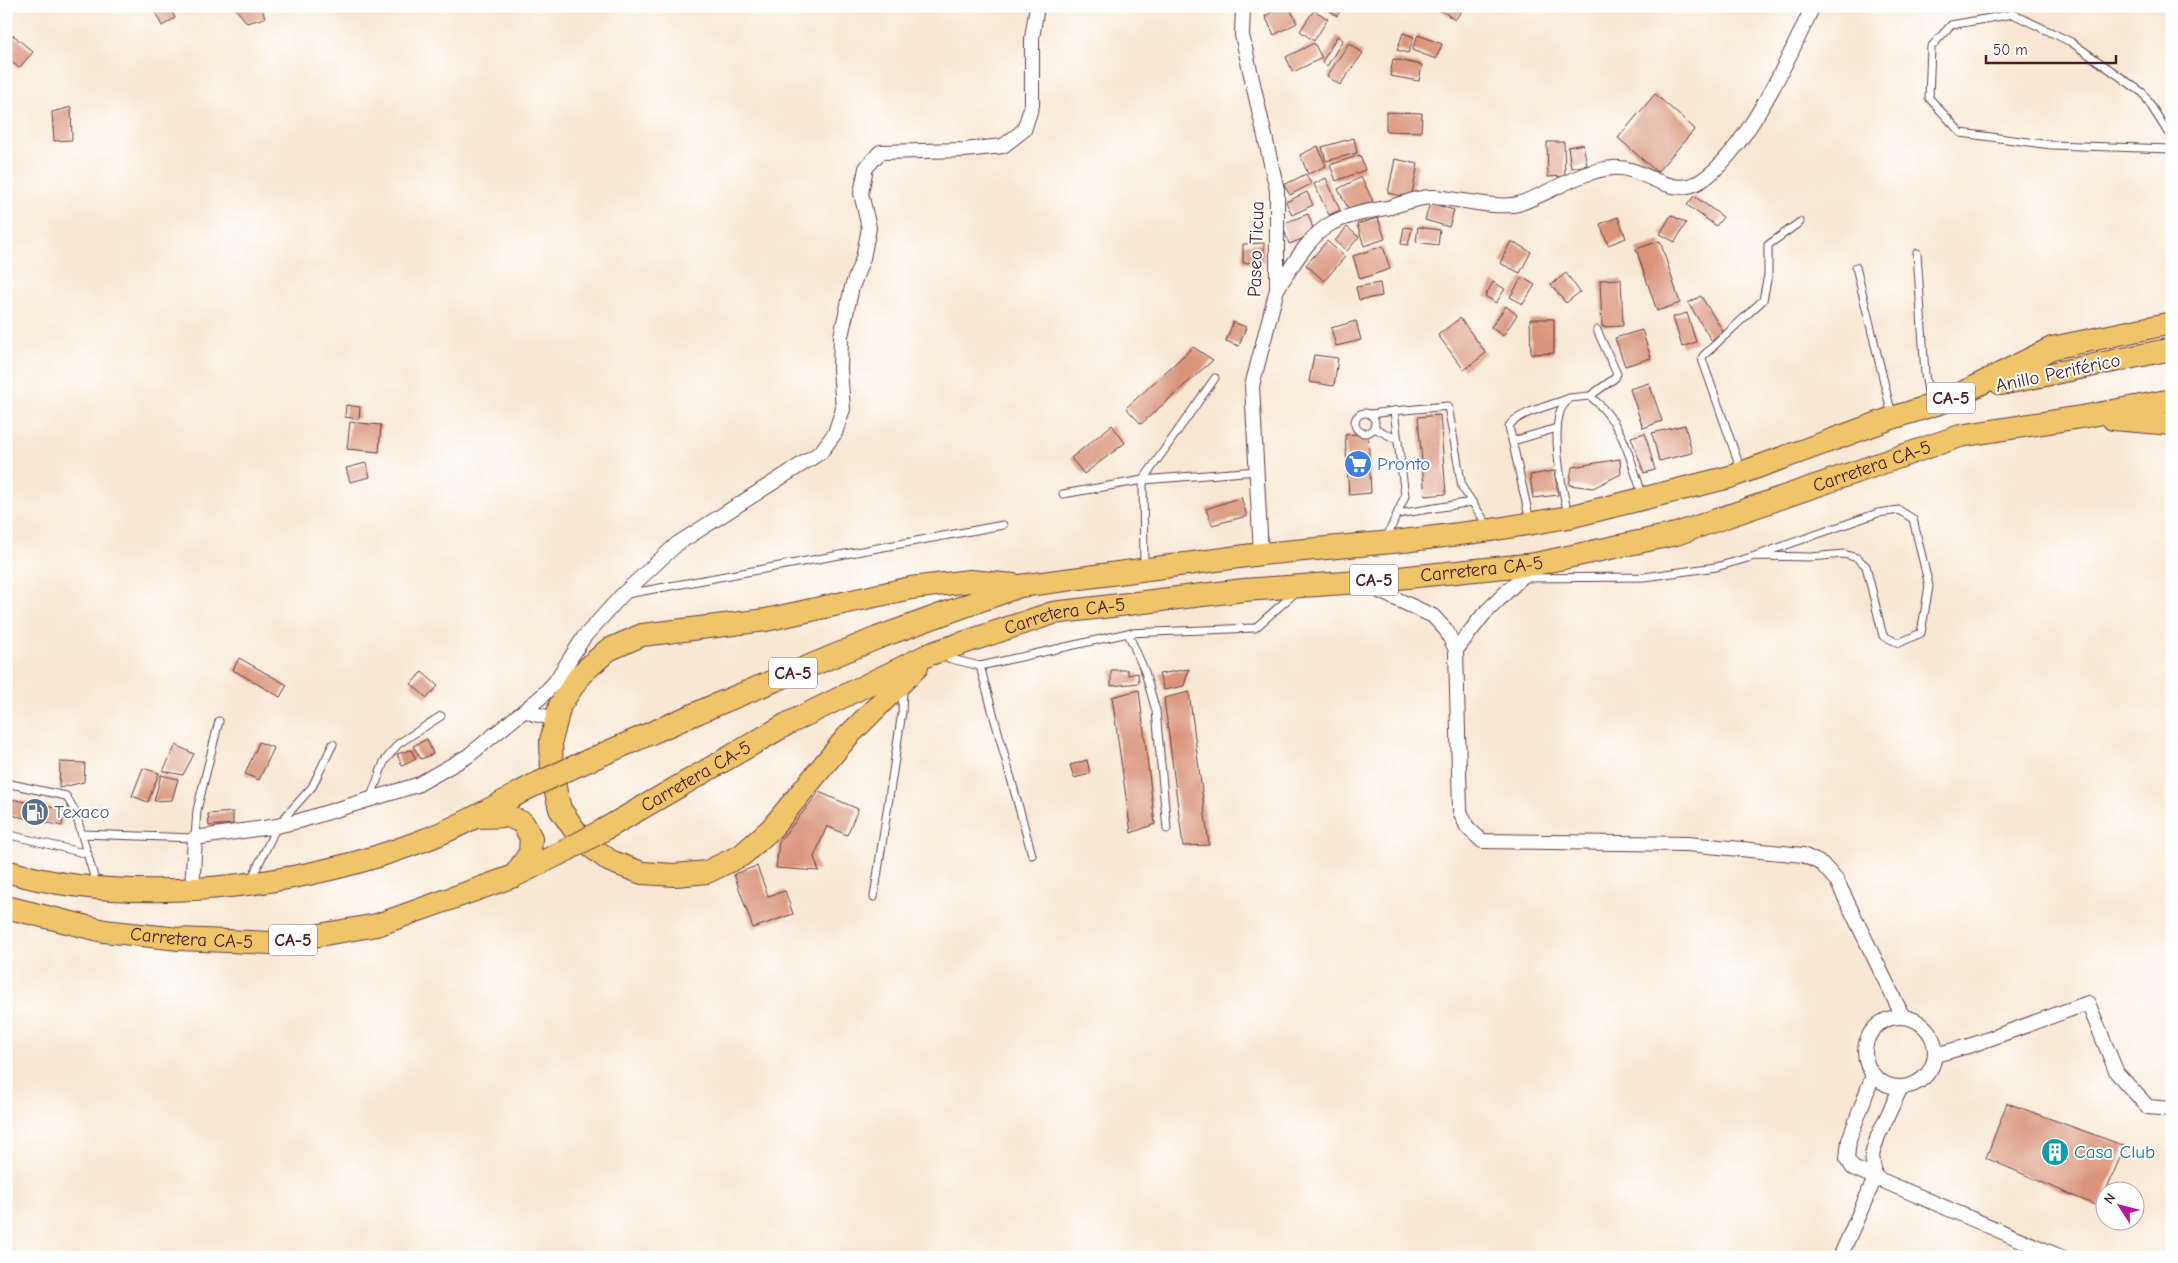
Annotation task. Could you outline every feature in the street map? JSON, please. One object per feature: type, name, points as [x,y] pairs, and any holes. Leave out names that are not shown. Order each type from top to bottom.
[{"type":"highway","name":"Carretera CA-5","points":[[6,871],[97,887],[192,889],[249,884],[340,866],[419,842],[475,817],[530,787],[704,710],[877,638],[1020,586],[1262,554],[1384,543],[1491,530],[1569,517],[1742,472],[1938,403],[2052,348],[2172,323]]},
{"type":"highway","name":"Anillo Periférico","points":[[1938,403],[2017,380],[2172,349]]},
{"type":"highway","name":"Carretera CA-5","points":[[6,907],[104,932],[179,939],[273,944],[377,925],[514,876],[605,829],[787,724],[930,654],[1053,613],[1244,590],[1528,571],[1676,534],[1960,436],[2087,416],[2172,400]]},
{"type":"highway","points":[[2087,416],[2172,424]]},
{"type":"highway","points":[[930,654],[847,737],[771,829],[742,855],[707,872],[674,875],[642,873],[610,861],[580,840],[560,809],[552,775],[551,741],[560,705],[580,674],[608,650],[642,635],[766,620],[911,588],[970,581],[1020,586]]},
{"type":"highway","points":[[475,817],[508,816],[523,823],[532,838],[530,853],[514,876]]},
{"type":"street","points":[[192,889],[195,838],[278,826],[417,785],[468,756],[542,697],[555,682],[584,637],[622,595],[678,544],[821,452],[835,433],[843,409],[840,369],[841,336],[852,287],[863,258],[869,228],[862,192],[866,168],[880,152],[964,150],[1003,146],[1024,130],[1032,105],[1032,38],[1037,6]]},
{"type":"street","name":"Paseo Ticua","points":[[1243,6],[1242,35],[1277,190],[1277,289],[1252,386],[1262,554]]},
{"type":"street","points":[[1277,289],[1313,238],[1332,223],[1362,213],[1432,197],[1516,204],[1565,181],[1596,171],[1613,168],[1628,168],[1657,181],[1679,188],[1698,183],[1716,169],[1748,129],[1788,61],[1813,6]]},
{"type":"street","points":[[1456,650],[1483,615],[1528,571]]},
{"type":"street","points":[[1359,582],[1433,616],[1446,630],[1456,650],[1460,811],[1467,827],[1482,841],[1688,844],[1804,856],[1822,864],[1838,880],[1903,1017]]},
{"type":"street","points":[[526,710],[534,714],[557,718]]},
{"type":"street","points":[[1935,1055],[1972,1045],[2088,1003],[2117,1073],[2148,1107],[2172,1109]]},
{"type":"street","points":[[1903,1017],[1917,1021],[1927,1030],[1934,1042],[1935,1055],[1931,1069],[1922,1079],[1910,1086],[1901,1087],[1884,1083],[1873,1075],[1866,1063],[1865,1049],[1869,1036],[1878,1025],[1890,1019],[1903,1017]]},
{"type":"street","points":[[1873,1075],[1849,1140],[1847,1159],[1853,1168],[2061,1257]]},
{"type":"street","points":[[1840,1257],[1875,1178],[1872,1155],[1878,1136],[1901,1087]]},
{"type":"lane","points":[[2172,139],[2143,93],[2071,42],[2013,14],[1951,24],[1931,47],[1929,98],[1961,133],[2050,145],[2172,149]]},
{"type":"lane","points":[[1742,472],[1702,359],[1763,300],[1768,275],[1768,244],[1800,222]]},
{"type":"lane","points":[[1917,253],[1925,374],[1938,403]]},
{"type":"lane","points":[[1856,267],[1892,418]]},
{"type":"lane","points":[[1531,524],[1509,426],[1521,416],[1569,398],[1590,396],[1615,378],[1617,374],[1597,330]]},
{"type":"lane","points":[[1144,570],[1143,480],[1215,378]]},
{"type":"lane","points":[[1590,396],[1602,406],[1627,444],[1644,499]]},
{"type":"lane","points":[[1569,398],[1560,410],[1557,428],[1562,485],[1569,517]]},
{"type":"lane","points":[[1371,414],[1376,423],[1374,428],[1365,433],[1360,431],[1355,422],[1361,414],[1448,406],[1462,487],[1491,530]]},
{"type":"lane","points":[[1384,543],[1405,496],[1394,411]]},
{"type":"lane","points":[[1374,428],[1398,440]]},
{"type":"lane","points":[[1513,441],[1557,428]]},
{"type":"lane","points":[[1063,494],[1143,480],[1257,471]]},
{"type":"lane","points":[[1398,514],[1472,502]]},
{"type":"lane","points":[[1528,571],[1644,577],[1716,567],[1755,556],[1878,513],[1899,510],[1914,518],[1928,586],[1921,633],[1899,643],[1882,636],[1866,566],[1857,558],[1844,554],[1811,557],[1755,556]]},
{"type":"lane","points":[[622,595],[1003,525]]},
{"type":"lane","points":[[930,654],[980,666],[1128,633],[1255,628],[1304,585]]},
{"type":"lane","points":[[1128,633],[1145,672],[1156,711],[1167,829]]},
{"type":"lane","points":[[980,666],[1032,855]]},
{"type":"lane","points":[[874,897],[902,712],[903,681]]},
{"type":"lane","points":[[370,799],[384,762],[398,744],[441,716]]},
{"type":"lane","points":[[82,834],[195,838],[197,810],[219,721]]},
{"type":"lane","points":[[249,884],[278,826],[312,787],[333,744]]},
{"type":"lane","points":[[6,783],[66,796],[75,810],[97,887]]},
{"type":"lane","points":[[6,834],[88,854]]},
{"type":"building","points":[[152,6],[169,6],[175,18],[162,26]]},
{"type":"building","points":[[261,6],[265,18],[247,23],[235,8]]},
{"type":"building","points":[[1284,6],[1289,6],[1297,23],[1274,35],[1265,16]]},
{"type":"building","points":[[1322,6],[1344,6],[1337,16]]},
{"type":"building","points":[[1435,6],[1465,6],[1455,20]]},
{"type":"building","points":[[1314,10],[1328,19],[1314,41],[1300,31]]},
{"type":"building","points":[[1403,33],[1414,37],[1408,53],[1397,50]]},
{"type":"building","points":[[13,35],[33,52],[19,68],[6,57],[6,43]]},
{"type":"building","points":[[1418,35],[1442,44],[1436,59],[1412,50]]},
{"type":"building","points":[[1337,36],[1343,40],[1327,66],[1322,62]]},
{"type":"building","points":[[1314,43],[1322,58],[1293,72],[1286,57]]},
{"type":"building","points":[[1349,43],[1363,53],[1340,85],[1327,76]]},
{"type":"building","points":[[1393,59],[1422,65],[1419,81],[1390,76]]},
{"type":"building","points":[[1655,94],[1695,129],[1657,172],[1618,138]]},
{"type":"building","points":[[71,107],[72,140],[54,141],[52,112]]},
{"type":"building","points":[[1386,112],[1422,113],[1421,132],[1386,131]]},
{"type":"building","points":[[1354,138],[1357,153],[1326,161],[1322,147]]},
{"type":"building","points":[[1547,142],[1564,142],[1565,176],[1548,177]]},
{"type":"building","points":[[1583,144],[1587,165],[1571,168],[1568,147]]},
{"type":"building","points":[[1318,146],[1326,166],[1308,174],[1300,155]]},
{"type":"building","points":[[1360,155],[1365,170],[1336,181],[1330,165]]},
{"type":"building","points":[[1395,159],[1418,164],[1411,198],[1388,193]]},
{"type":"building","points":[[1306,174],[1311,184],[1290,195],[1284,185]]},
{"type":"building","points":[[1361,177],[1373,201],[1351,214],[1338,189]]},
{"type":"building","points":[[1326,178],[1340,210],[1329,215],[1314,184]]},
{"type":"building","points":[[1307,192],[1313,205],[1292,215],[1286,202]]},
{"type":"building","points":[[1694,196],[1723,217],[1716,226],[1687,205]]},
{"type":"building","points":[[1430,203],[1454,210],[1449,227],[1425,220]]},
{"type":"building","points":[[1308,214],[1315,234],[1289,244],[1282,224]]},
{"type":"building","points":[[1671,215],[1686,223],[1675,242],[1660,234]]},
{"type":"building","points":[[1618,217],[1626,238],[1608,245],[1600,224]]},
{"type":"building","points":[[1378,218],[1385,239],[1364,246],[1357,224]]},
{"type":"building","points":[[1347,227],[1359,237],[1347,251],[1335,241]]},
{"type":"building","points":[[1404,227],[1412,228],[1408,245],[1401,244]]},
{"type":"building","points":[[1418,227],[1440,230],[1438,245],[1416,242]]},
{"type":"building","points":[[1327,241],[1345,257],[1324,281],[1306,265]]},
{"type":"building","points":[[1511,241],[1531,252],[1520,273],[1500,263]]},
{"type":"building","points":[[1660,241],[1680,303],[1657,311],[1636,249]]},
{"type":"building","points":[[1264,243],[1264,262],[1243,263],[1243,244]]},
{"type":"building","points":[[1383,246],[1390,269],[1360,279],[1353,256]]},
{"type":"building","points":[[1566,273],[1580,292],[1566,303],[1551,285]]},
{"type":"building","points":[[1522,277],[1535,285],[1523,304],[1510,297]]},
{"type":"building","points":[[1621,279],[1623,326],[1602,327],[1600,280]]},
{"type":"building","points":[[1493,282],[1505,289],[1496,303],[1485,296]]},
{"type":"building","points":[[1380,283],[1382,296],[1359,300],[1356,287]]},
{"type":"building","points":[[1701,296],[1724,333],[1712,341],[1688,303]]},
{"type":"building","points":[[1506,306],[1517,315],[1503,336],[1491,327]]},
{"type":"building","points":[[1687,313],[1696,342],[1682,347],[1673,317]]},
{"type":"building","points":[[1460,318],[1486,353],[1464,370],[1438,335]]},
{"type":"building","points":[[1530,319],[1554,319],[1554,353],[1531,354]]},
{"type":"building","points":[[1356,321],[1361,340],[1336,346],[1331,328]]},
{"type":"building","points":[[1233,322],[1246,327],[1239,346],[1226,341]]},
{"type":"building","points":[[1642,330],[1651,358],[1625,366],[1615,338]]},
{"type":"building","points":[[1193,347],[1213,360],[1141,424],[1126,408]]},
{"type":"building","points":[[1314,355],[1338,358],[1334,386],[1309,382]]},
{"type":"building","points":[[1649,383],[1662,421],[1643,428],[1630,389]]},
{"type":"building","points":[[346,405],[360,407],[359,419],[345,417]]},
{"type":"building","points":[[1440,415],[1446,494],[1425,496],[1418,417]]},
{"type":"building","points":[[350,422],[381,425],[379,452],[347,449]]},
{"type":"building","points":[[1112,425],[1125,443],[1084,474],[1071,458]]},
{"type":"building","points":[[1685,425],[1692,453],[1659,461],[1652,433]]},
{"type":"building","name":"Pronto","points":[[1368,433],[1371,493],[1349,495],[1345,435]]},
{"type":"building","points":[[1645,433],[1655,470],[1644,473],[1631,437]]},
{"type":"building","points":[[1620,459],[1621,474],[1593,488],[1569,485],[1572,467]]},
{"type":"building","points":[[366,463],[370,477],[350,482],[346,468]]},
{"type":"building","points":[[1554,471],[1558,495],[1533,498],[1530,475]]},
{"type":"building","points":[[1241,497],[1247,516],[1212,525],[1206,509]]},
{"type":"building","points":[[239,658],[287,685],[280,697],[233,670]]},
{"type":"building","points":[[1189,669],[1184,686],[1164,690],[1159,674]]},
{"type":"building","points":[[1111,670],[1128,670],[1128,675],[1138,673],[1139,683],[1111,686]]},
{"type":"building","points":[[422,672],[438,686],[427,698],[411,684]]},
{"type":"building","points":[[1139,690],[1155,824],[1131,833],[1112,697]]},
{"type":"building","points":[[1189,692],[1209,845],[1183,846],[1164,698]]},
{"type":"building","points":[[427,739],[433,754],[421,759],[413,746]]},
{"type":"building","points":[[259,742],[274,748],[259,780],[245,774]]},
{"type":"building","points":[[176,745],[194,754],[183,775],[163,771]]},
{"type":"building","points":[[411,750],[416,759],[402,766],[397,754]]},
{"type":"building","points":[[1087,760],[1090,774],[1074,778],[1070,765]]},
{"type":"building","points":[[60,762],[85,763],[84,782],[59,788]]},
{"type":"building","points":[[143,768],[159,773],[148,802],[132,796]]},
{"type":"building","points":[[161,775],[178,779],[172,800],[154,801]]},
{"type":"building","points":[[819,792],[858,809],[847,835],[827,826],[814,857],[819,871],[776,868],[779,842]]},
{"type":"building","name":"Texaco","points":[[6,798],[65,810],[62,826],[6,814]]},
{"type":"building","points":[[233,812],[233,824],[209,826],[208,814]]},
{"type":"building","points":[[757,866],[768,896],[785,891],[793,914],[753,928],[734,874]]},
{"type":"building","name":"Casa Club","points":[[2007,1103],[2125,1146],[2111,1180],[2096,1180],[2096,1206],[1986,1158]]},
{"type":"place","name":"Pronto","points":[[1358,464]]},
{"type":"place","name":"Texaco","points":[[35,812]]},
{"type":"place","name":"Casa Club","points":[[2055,1152]]}]
